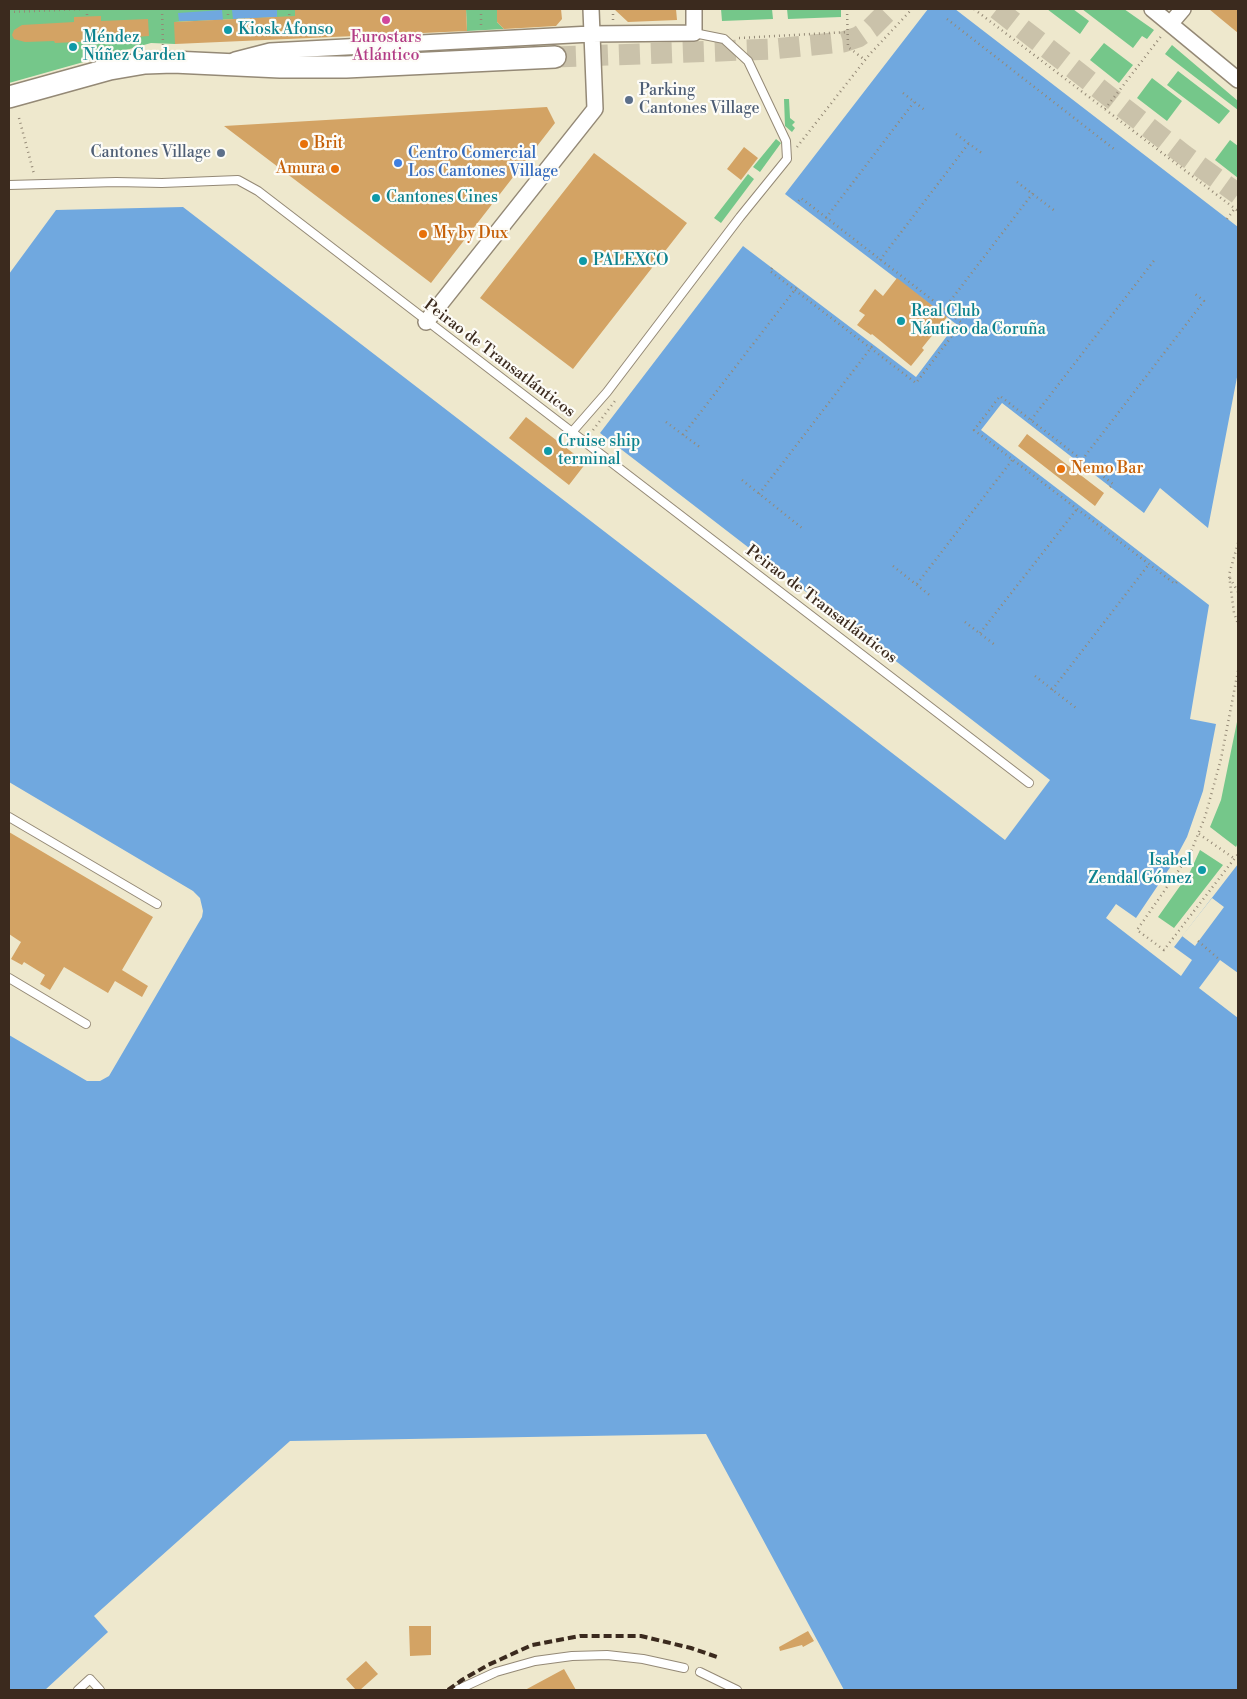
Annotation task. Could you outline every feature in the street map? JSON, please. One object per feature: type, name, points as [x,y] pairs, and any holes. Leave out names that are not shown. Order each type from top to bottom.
[{"type":"main road","points":[[9,97],[110,69],[136,64],[173,62],[346,67],[555,58]]},
{"type":"street","points":[[426,322],[595,108],[591,9]]},
{"type":"street","points":[[214,64],[270,51],[591,34],[694,33],[694,9]]},
{"type":"street","points":[[1152,9],[1238,80]]},
{"type":"street","points":[[1171,23],[1183,9]]},
{"type":"lane","points":[[572,432],[607,392],[740,217],[786,160],[786,141],[748,61],[724,39],[694,33]]},
{"type":"lane","name":"Peirao de Transatlánticos","points":[[9,185],[238,180],[258,191],[426,322],[1029,782]]},
{"type":"lane","points":[[9,816],[157,904]]},
{"type":"lane","points":[[9,978],[86,1024]]},
{"type":"lane","points":[[456,1690],[496,1672],[535,1661],[572,1656],[606,1655],[643,1659],[684,1668]]},
{"type":"lane","points":[[700,1672],[737,1690]]},
{"type":"lane","points":[[78,1690],[90,1679],[100,1690]]},
{"type":"path","points":[[9,12],[85,9],[87,17]]},
{"type":"path","points":[[162,9],[163,46]]},
{"type":"path","points":[[228,9],[228,19]]},
{"type":"path","points":[[289,9],[290,42]]},
{"type":"path","points":[[481,9],[482,30]]},
{"type":"path","points":[[847,9],[848,47],[865,60]]},
{"type":"path","points":[[786,160],[865,60],[912,9]]},
{"type":"path","points":[[974,9],[1237,210],[1227,219]]},
{"type":"path","points":[[947,19],[1114,149]]},
{"type":"path","points":[[1105,109],[1171,23]]},
{"type":"path","points":[[724,39],[848,32]]},
{"type":"path","points":[[903,93],[926,111]]},
{"type":"path","points":[[826,218],[914,102]]},
{"type":"path","points":[[19,118],[36,185]]},
{"type":"path","points":[[956,134],[982,154]]},
{"type":"path","points":[[880,260],[969,143]]},
{"type":"path","points":[[1017,182],[1056,211]]},
{"type":"path","points":[[944,309],[1033,193]]},
{"type":"path","points":[[772,268],[770,271],[872,347],[916,384],[962,323],[801,198],[797,203]]},
{"type":"path","points":[[1031,420],[1156,258]]},
{"type":"path","points":[[684,435],[796,289]]},
{"type":"path","points":[[1082,460],[1204,301],[1194,293]]},
{"type":"path","points":[[759,494],[872,347]]},
{"type":"path","points":[[1110,487],[1113,484],[1000,396],[974,430],[1175,584],[1177,582]]},
{"type":"path","points":[[584,442],[616,400]]},
{"type":"path","points":[[666,422],[700,448]]},
{"type":"path","points":[[917,584],[1012,459]]},
{"type":"path","points":[[742,480],[802,528]]},
{"type":"path","points":[[980,634],[1077,508]]},
{"type":"path","points":[[1238,543],[1229,575],[1234,613],[1238,624]]},
{"type":"path","points":[[1052,690],[1149,564]]},
{"type":"path","points":[[894,566],[932,597]]},
{"type":"path","points":[[1229,575],[1238,592]]},
{"type":"path","points":[[965,622],[995,645]]},
{"type":"path","points":[[1238,671],[1221,759],[1205,817],[1190,854],[1137,930],[1164,950],[1238,854]]},
{"type":"path","points":[[1035,676],[1076,708]]},
{"type":"path","points":[[1198,834],[1235,858]]},
{"type":"path","points":[[1198,941],[1220,960]]},
{"type":"green space","name":"Méndez Núñez Garden","points":[[9,9],[305,9],[307,38],[281,17],[175,22],[175,44],[151,43],[9,83]]},
{"type":"green space","points":[[466,9],[497,9],[497,22],[504,29],[467,31]]},
{"type":"green space","points":[[721,9],[772,9],[773,19],[722,21]]},
{"type":"green space","points":[[787,9],[841,9],[841,17],[788,19]]},
{"type":"green space","points":[[1047,9],[1073,9],[1089,21],[1080,34]]},
{"type":"green space","points":[[1082,9],[1124,9],[1154,30],[1147,39],[1142,36],[1133,48]]},
{"type":"green space","points":[[1104,43],[1133,65],[1119,83],[1090,60]]},
{"type":"green space","points":[[1172,45],[1238,101],[1238,110],[1165,54]]},
{"type":"green space","points":[[1178,71],[1230,111],[1219,124],[1167,85]]},
{"type":"green space","points":[[1152,78],[1182,101],[1167,121],[1137,98]]},
{"type":"green space","points":[[784,99],[789,99],[790,118],[795,122],[792,125],[795,128],[792,132],[785,126]]},
{"type":"green space","points":[[776,139],[781,143],[760,172],[753,167]]},
{"type":"green space","points":[[1230,140],[1238,146],[1238,178],[1215,160]]},
{"type":"green space","points":[[748,174],[754,179],[721,223],[714,218]]},
{"type":"green space","points":[[1238,717],[1238,843],[1236,847],[1210,827],[1221,800]]},
{"type":"green space","points":[[1200,850],[1223,865],[1174,928],[1158,917],[1190,872]]},
{"type":"water","points":[[277,9],[277,17],[233,19],[232,10]]},
{"type":"water","points":[[928,9],[955,9],[1238,227],[1238,372],[1208,528],[1160,488],[1144,513],[1002,403],[981,430],[1209,605],[1190,719],[1216,724],[1203,791],[1187,837],[1173,863],[1136,918],[1116,904],[1106,918],[1181,976],[1192,960],[1174,947],[1238,864],[1238,1690],[844,1690],[706,1434],[290,1441],[94,1616],[108,1632],[45,1690],[9,1690],[9,1035],[87,1081],[100,1081],[109,1076],[202,917],[203,911],[200,898],[193,891],[9,782],[9,274],[56,210],[183,207],[1005,840],[1050,780],[600,433],[743,246],[916,377],[956,324],[785,194]]},
{"type":"water","points":[[222,10],[223,20],[179,21],[178,13]]},
{"type":"pier","points":[[1212,898],[1224,907],[1195,946],[1182,936]]},
{"type":"pier","points":[[1220,960],[1238,973],[1238,1018],[1199,988]]},
{"type":"building","points":[[295,9],[466,9],[467,31],[175,44],[174,22],[295,16]]},
{"type":"building","points":[[497,9],[561,9],[562,19],[556,26],[504,29],[497,22]]},
{"type":"building","points":[[614,9],[676,9],[677,20],[628,22]]},
{"type":"building","points":[[1209,9],[1238,9],[1238,33],[1221,19]]},
{"type":"building","points":[[101,16],[101,21],[148,19],[149,36],[121,38],[121,40],[55,43],[54,41],[25,42],[14,39],[12,35],[14,30],[22,25],[74,22],[74,17]]},
{"type":"building","name":"Centro Comercial Los Cantones Village","points":[[547,107],[555,123],[431,283],[224,126]]},
{"type":"building","points":[[744,147],[758,158],[741,180],[727,169]]},
{"type":"building","name":"PALEXCO","points":[[594,153],[687,223],[573,369],[480,298]]},
{"type":"building","name":"Real Club Náutico da Coruña","points":[[897,278],[947,317],[922,348],[924,350],[911,366],[872,334],[857,325],[865,315],[859,311],[875,289],[883,296]]},
{"type":"building","name":"Cruise ship terminal","points":[[526,417],[586,463],[569,485],[509,438]]},
{"type":"building","points":[[1027,434],[1104,493],[1095,506],[1018,446]]},
{"type":"building","points":[[9,832],[153,917],[122,970],[148,986],[142,997],[115,981],[108,993],[64,967],[50,990],[40,984],[45,975],[24,962],[22,965],[11,959],[21,942],[9,934]]},
{"type":"building","points":[[409,1626],[431,1626],[431,1655],[410,1656]]},
{"type":"building","points":[[808,1631],[814,1641],[803,1647],[802,1645],[780,1651],[779,1647]]},
{"type":"building","points":[[366,1661],[378,1674],[360,1690],[356,1690],[346,1679]]},
{"type":"building","points":[[564,1669],[576,1690],[525,1690]]},
{"type":"tunnel","points":[[555,57],[773,49],[843,42],[858,37],[871,28],[890,9]]},
{"type":"tunnel","points":[[997,9],[1184,155],[1238,194]]},
{"type":"railway","points":[[448,1690],[488,1665],[532,1645],[580,1636],[641,1636],[691,1648],[720,1658]]},
{"type":"place","name":"Eurostars Atlántico","points":[[386,20]]},
{"type":"place","name":"Kiosk Afonso","points":[[228,30]]},
{"type":"place","name":"Méndez Núñez Garden","points":[[73,47]]},
{"type":"place","name":"Parking Cantones Village","points":[[629,100]]},
{"type":"place","name":"Brit","points":[[304,144]]},
{"type":"place","name":"Cantones Village","points":[[221,153]]},
{"type":"place","name":"Centro Comercial Los Cantones Village","points":[[398,163]]},
{"type":"place","name":"Amura","points":[[335,169]]},
{"type":"place","name":"Cantones Cines","points":[[376,198]]},
{"type":"place","name":"My by Dux","points":[[423,234]]},
{"type":"place","name":"PALEXCO","points":[[583,261]]},
{"type":"place","name":"Real Club Náutico da Coruña","points":[[901,321]]},
{"type":"place","name":"Cruise ship terminal","points":[[548,451]]},
{"type":"place","name":"Nemo Bar","points":[[1061,469]]},
{"type":"place","name":"Isabel Zendal Gómez","points":[[1202,870]]}]
